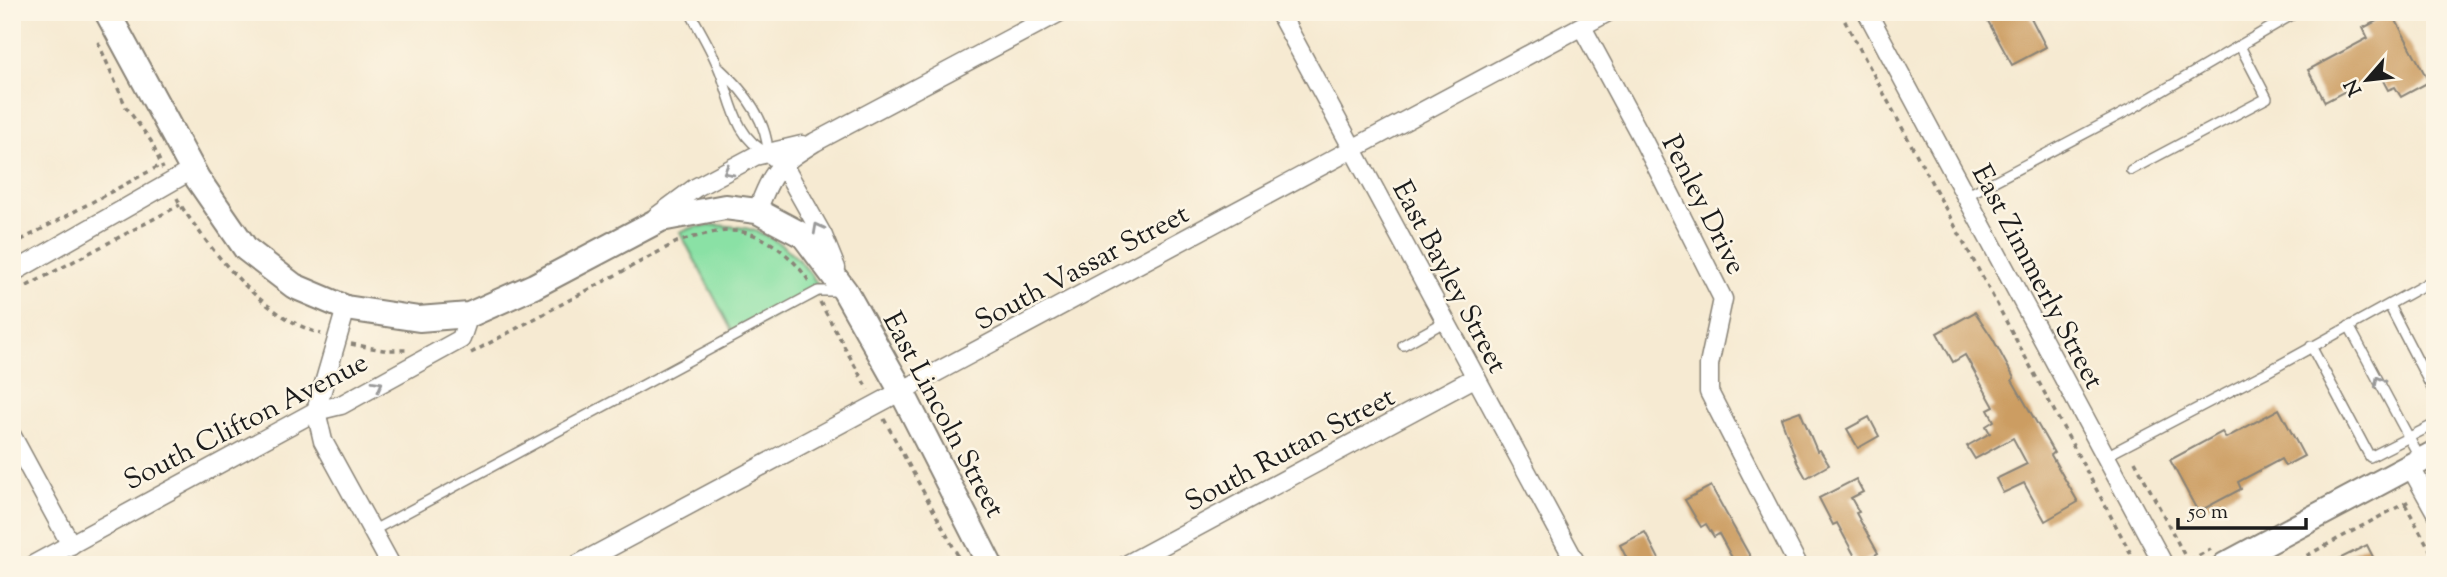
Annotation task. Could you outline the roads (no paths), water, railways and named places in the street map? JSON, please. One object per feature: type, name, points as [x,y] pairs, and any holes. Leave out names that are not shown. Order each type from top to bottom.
[{"type":"street","name":"South Clifton Avenue","points":[[107,12],[192,170],[246,249],[294,286],[346,308],[419,319],[469,315],[534,286],[661,219],[725,207],[757,211],[775,158]]},
{"type":"street","name":"South Clifton Avenue","points":[[633,234],[695,188],[755,156],[775,158],[815,142],[1060,12]]},
{"type":"street","name":"East Bayley Street","points":[[1279,12],[1577,565]]},
{"type":"street","name":"South Vassar Street","points":[[578,565],[1608,12]]},
{"type":"street","name":"East Zimmerly Street","points":[[1867,12],[2164,565]]},
{"type":"street","name":"Penley Drive","points":[[1582,27],[1643,140],[1723,299],[1709,365],[1709,392],[1798,565]]},
{"type":"street","name":"East Lincoln Street","points":[[775,158],[823,236],[845,291]]},
{"type":"street","points":[[12,273],[192,170]]},
{"type":"street","name":"East Lincoln Street","points":[[757,211],[804,236],[845,291],[902,392],[990,565]]},
{"type":"street","points":[[346,308],[316,411],[323,441],[391,565]]},
{"type":"street","name":"South Clifton Avenue","points":[[33,565],[316,411],[341,405],[461,339],[469,315]]},
{"type":"street","name":"South Rutan Street","points":[[1126,565],[1476,377]]},
{"type":"street","points":[[12,436],[71,545]]},
{"type":"street","points":[[2225,565],[2422,460],[2425,493],[2435,511]]},
{"type":"lane","points":[[690,12],[720,69],[741,126],[755,146],[775,158]]},
{"type":"lane","points":[[1966,196],[2133,108],[2297,12]]},
{"type":"lane","points":[[2131,170],[2267,97],[2240,46]]},
{"type":"lane","points":[[720,69],[746,97],[764,129],[775,158]]},
{"type":"lane","points":[[2106,456],[2430,282],[2435,301]]},
{"type":"lane","points":[[372,531],[818,292],[845,291]]},
{"type":"lane","points":[[2389,304],[2435,394]]},
{"type":"lane","points":[[1403,345],[1446,321]]},
{"type":"lane","points":[[2349,326],[2422,460]]},
{"type":"lane","points":[[2311,346],[2370,457],[2435,424]]}]
